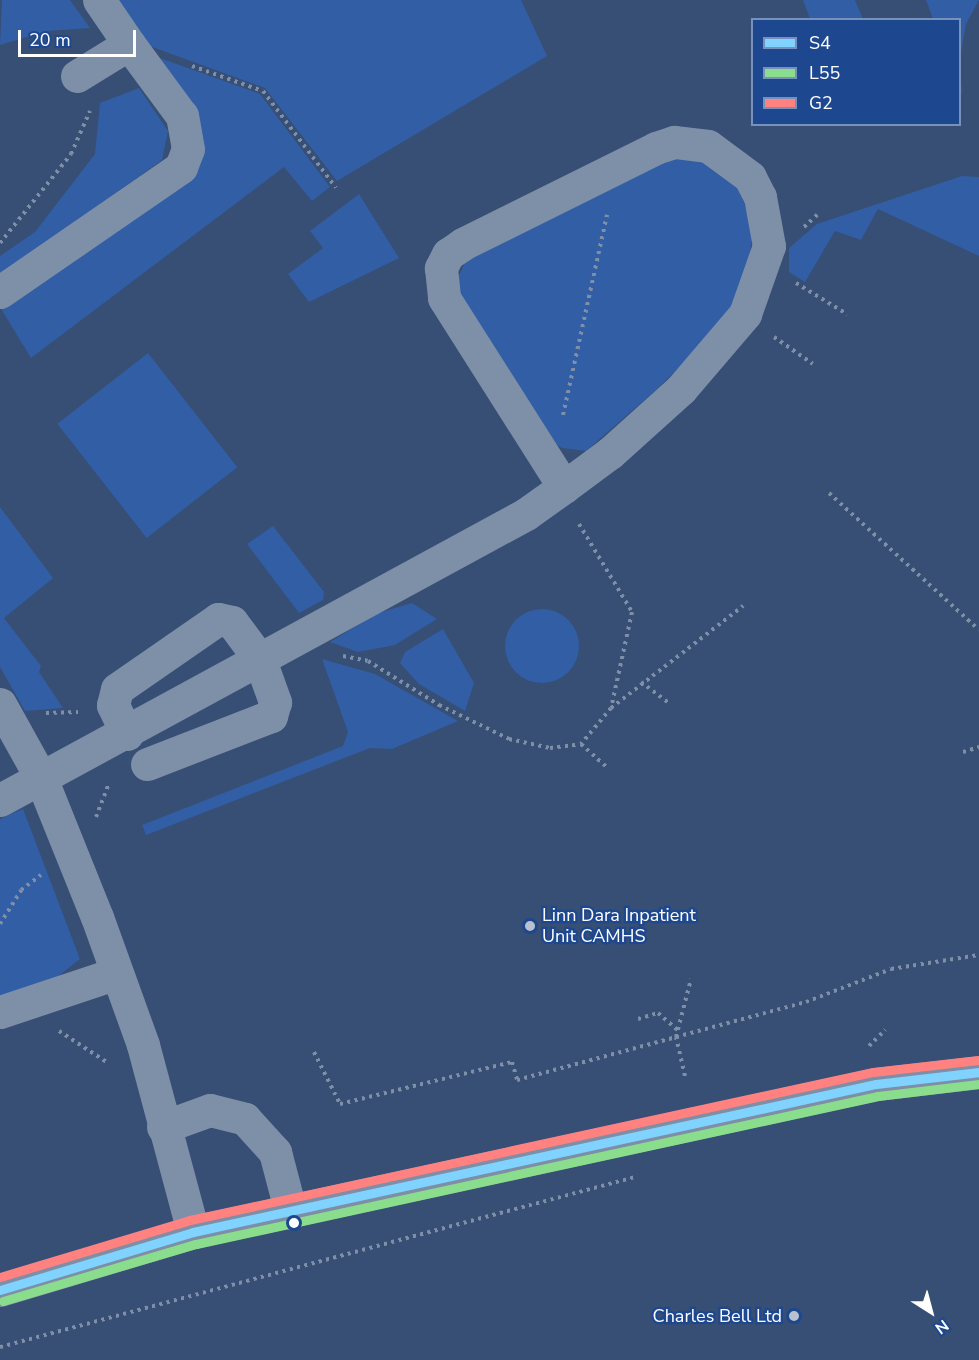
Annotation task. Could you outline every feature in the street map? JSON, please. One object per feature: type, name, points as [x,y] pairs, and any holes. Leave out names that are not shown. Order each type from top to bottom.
[{"type":"main road","points":[[0,1290],[193,1232],[291,1213],[876,1084],[979,1072]]},
{"type":"lane","points":[[0,292],[181,167],[188,149],[182,116],[99,0]]},
{"type":"lane","points":[[79,74],[129,44]]},
{"type":"lane","points":[[0,800],[452,558],[564,487],[643,424],[728,339],[754,296],[769,246],[760,197],[750,177],[723,153],[674,142],[605,173],[463,244],[448,254],[441,268],[444,298],[564,487]]},
{"type":"lane","points":[[127,734],[113,705],[117,689],[218,619],[232,622],[260,660],[275,702],[271,716],[147,764]]},
{"type":"lane","points":[[0,704],[41,778],[117,973],[154,1092],[193,1232]]},
{"type":"lane","points":[[0,1012],[117,973]]},
{"type":"lane","points":[[163,1127],[210,1110],[245,1119],[274,1152],[291,1213]]},
{"type":"path","points":[[184,64],[263,91],[336,188]]},
{"type":"path","points":[[0,243],[47,190],[84,128],[90,95],[79,74]]},
{"type":"path","points":[[543,454],[557,445],[614,183],[605,173]]},
{"type":"path","points":[[797,233],[819,213]]},
{"type":"path","points":[[792,279],[847,314]]},
{"type":"path","points":[[764,344],[771,335],[813,364]]},
{"type":"path","points":[[829,493],[979,630]]},
{"type":"path","points":[[586,519],[577,525],[632,612],[611,708]]},
{"type":"path","points":[[309,634],[335,654],[369,660],[439,705],[509,739],[550,748],[581,744],[611,708],[641,682],[743,606]]},
{"type":"path","points":[[641,682],[669,703]]},
{"type":"path","points":[[581,744],[608,768]]},
{"type":"path","points":[[963,752],[979,747]]},
{"type":"path","points":[[314,1052],[340,1104],[512,1062],[517,1080],[806,1002],[891,969],[979,955]]},
{"type":"path","points":[[685,1076],[675,1038],[679,1031],[691,979]]},
{"type":"path","points":[[638,1019],[658,1013],[679,1031]]},
{"type":"path","points":[[51,1026],[154,1092]]},
{"type":"path","points":[[0,1347],[638,1176]]},
{"type":"shaded area","points":[[2,0],[70,0],[90,28],[47,31],[0,45]]},
{"type":"shaded area","points":[[113,0],[521,0],[547,56],[337,181],[265,88],[144,44]]},
{"type":"shaded area","points":[[803,0],[855,0],[863,18],[810,18]]},
{"type":"shaded area","points":[[926,0],[979,0],[966,24],[961,53],[961,18],[933,18]]},
{"type":"shaded area","points":[[157,57],[260,94],[330,187],[312,201],[284,167],[31,358],[0,307],[188,172]]},
{"type":"shaded area","points":[[139,88],[168,131],[162,160],[0,275],[0,256],[35,232],[95,154],[100,103]]},
{"type":"shaded area","points":[[689,153],[739,185],[753,234],[745,283],[720,327],[657,389],[586,451],[562,448],[550,440],[458,291],[459,275],[467,259],[650,165]]},
{"type":"shaded area","points":[[962,176],[979,177],[979,256],[878,209],[861,240],[835,231],[805,282],[789,272],[789,248],[817,224]]},
{"type":"shaded area","points":[[359,194],[399,258],[309,302],[288,274],[323,248],[310,231]]},
{"type":"shaded area","points":[[148,353],[237,467],[147,538],[57,424]]},
{"type":"shaded area","points":[[0,507],[53,578],[4,618],[41,666],[39,672],[63,708],[25,711],[0,667]]},
{"type":"shaded area","points":[[273,526],[324,592],[323,600],[299,613],[247,544]]},
{"type":"shaded area","points":[[412,603],[437,619],[395,645],[358,652],[330,642],[378,613]]},
{"type":"shaded area","points":[[542,609],[563,615],[573,625],[579,646],[573,667],[563,677],[542,683],[521,677],[511,667],[505,646],[511,625],[521,615]]},
{"type":"shaded area","points":[[443,629],[474,683],[465,711],[419,684],[400,663],[405,652]]},
{"type":"shaded area","points":[[322,659],[375,674],[458,721],[392,749],[370,748],[146,835],[142,825],[343,746],[348,732]]},
{"type":"shaded area","points":[[23,809],[80,959],[56,978],[0,996],[0,819]]},
{"type":"transit line","name":"G2","points":[[0,1277],[190,1220],[873,1072],[978,1060]]},
{"type":"transit line","name":"S4","points":[[0,1290],[193,1232],[876,1084],[979,1072]]},
{"type":"transit line","name":"L55","points":[[3,1301],[196,1244],[878,1096],[979,1084]]},
{"type":"place","name":"Linn Dara Inpatient Unit CAMHS","points":[[530,926]]},
{"type":"place","name":"Charles Bell Ltd","points":[[794,1316]]}]
